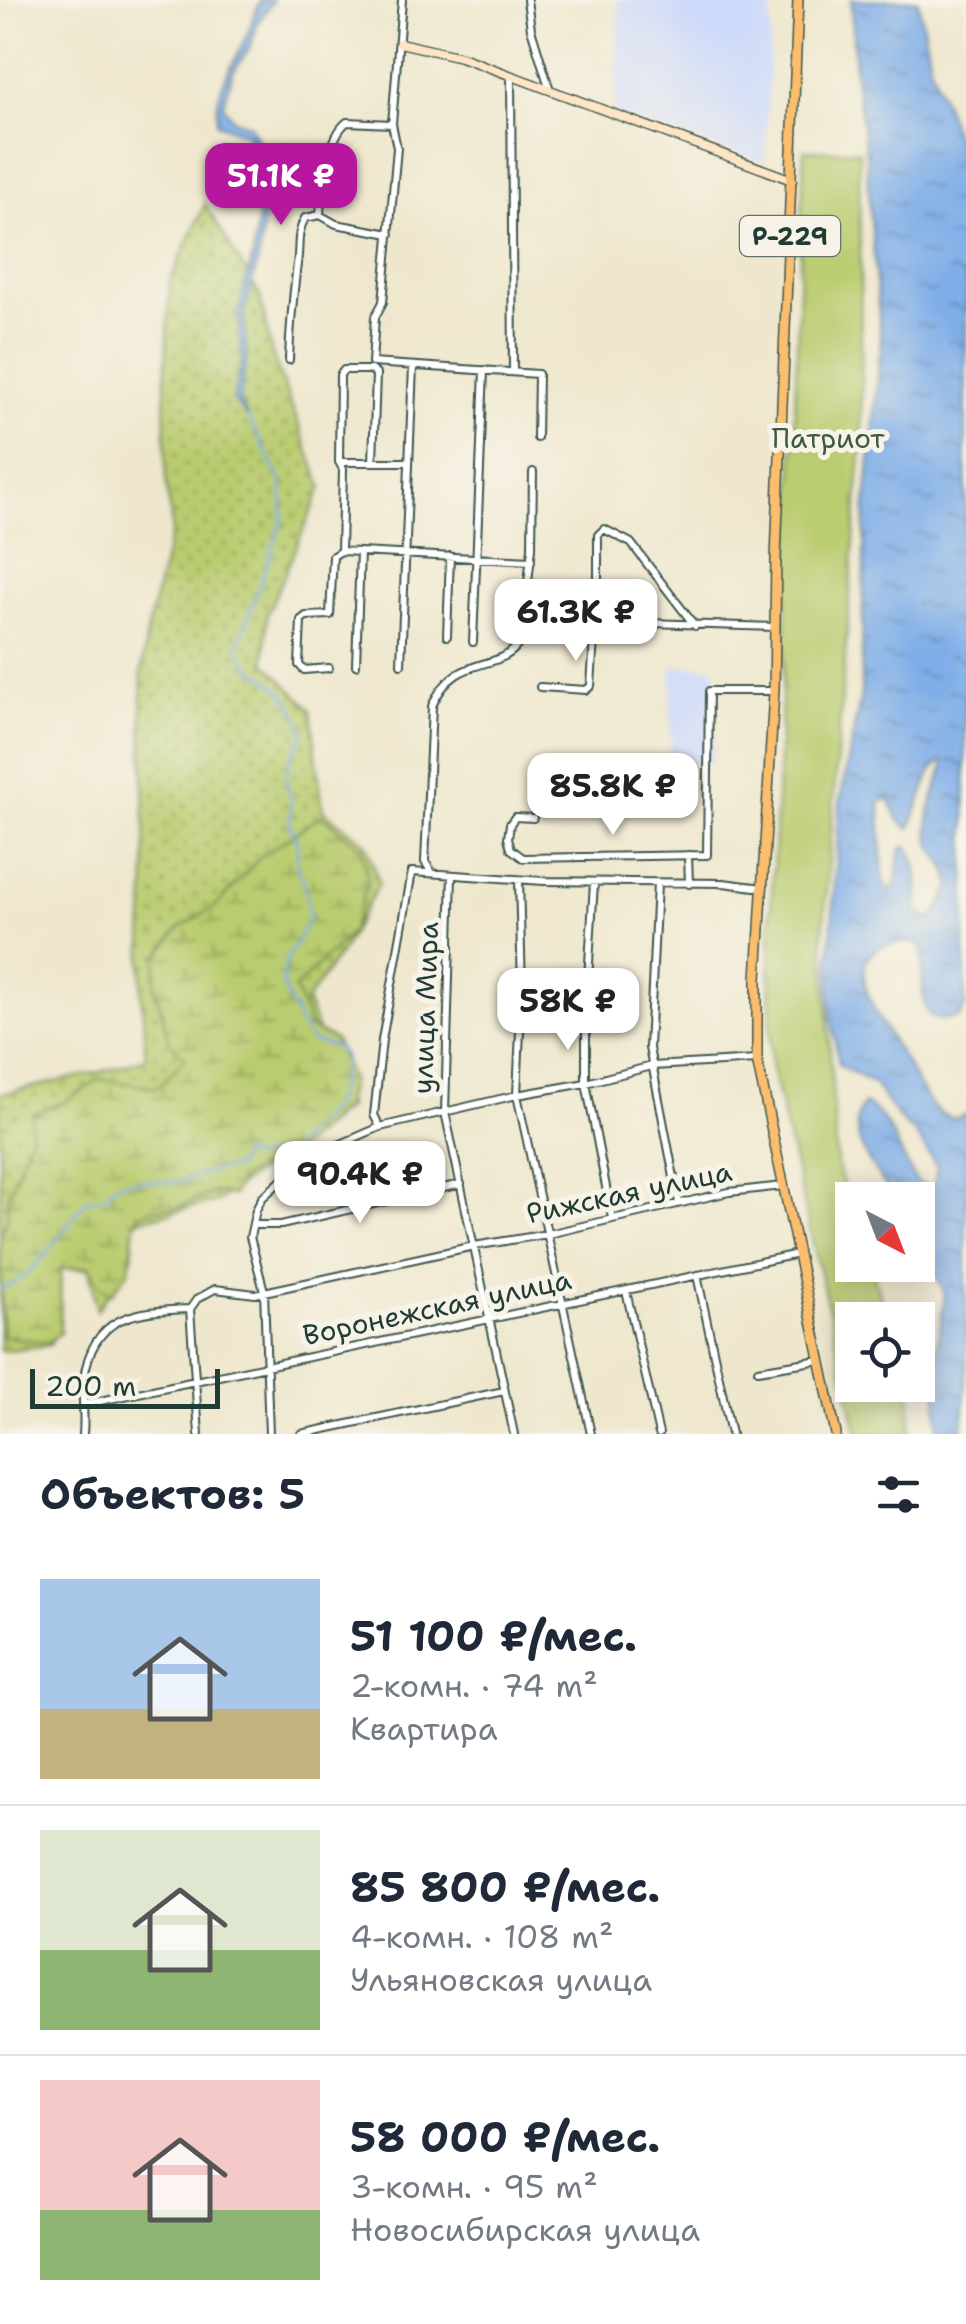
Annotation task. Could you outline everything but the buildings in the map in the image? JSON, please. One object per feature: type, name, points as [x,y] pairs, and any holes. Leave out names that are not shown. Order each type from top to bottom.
[{"type":"main road","name":"Р-229","points":[[798,0],[774,691],[757,979],[757,1060],[836,1434]]},
{"type":"street","points":[[402,0],[392,124],[397,148],[390,234],[383,302],[375,318],[372,364],[538,374],[537,438]]},
{"type":"street","points":[[527,0],[531,29],[550,90]]},
{"type":"street","points":[[400,43],[462,57],[792,180]]},
{"type":"street","points":[[511,76],[512,372]]},
{"type":"street","points":[[320,214],[324,178],[339,129],[347,122],[392,124]]},
{"type":"street","points":[[288,360],[299,250],[297,236],[304,218],[320,214],[336,224],[390,234]]},
{"type":"street","points":[[401,664],[414,365]]},
{"type":"street","points":[[342,552],[343,470],[339,462],[340,375],[344,370],[371,370],[376,374],[373,462]]},
{"type":"street","points":[[473,642],[484,370]]},
{"type":"street","points":[[339,462],[407,462]]},
{"type":"street","points":[[436,874],[428,870],[425,862],[432,706],[439,689],[462,669],[499,659],[518,646],[531,560],[533,472]]},
{"type":"street","points":[[598,586],[598,536],[604,529],[631,543],[696,626]]},
{"type":"street","points":[[329,668],[304,670],[299,665],[301,620],[306,616],[330,615],[333,556],[342,552],[404,552],[531,560]]},
{"type":"street","points":[[356,664],[360,552]]},
{"type":"street","points":[[447,636],[450,556]]},
{"type":"street","points":[[540,688],[586,690],[591,686],[590,622],[776,627]]},
{"type":"street","points":[[533,818],[515,817],[510,824],[511,850],[523,858],[708,855],[709,691],[774,691]]},
{"type":"street","points":[[688,855],[689,884]]},
{"type":"street","points":[[380,1127],[374,1115],[382,1040],[412,872],[520,880],[723,882],[763,888]]},
{"type":"street","name":"улица Мира","points":[[452,875],[445,1112],[514,1434]]},
{"type":"street","points":[[520,880],[522,988],[517,1095],[591,1434]]},
{"type":"street","points":[[594,882],[586,1083],[612,1218]]},
{"type":"street","points":[[657,884],[649,1048],[679,1204]]},
{"type":"street","points":[[269,1434],[264,1291],[250,1237],[262,1198],[304,1160],[380,1127],[517,1095],[652,1066],[757,1060]]},
{"type":"street","points":[[254,1225],[282,1225],[461,1184]]},
{"type":"street","name":"Рижская улица","points":[[86,1404],[84,1378],[96,1336],[124,1320],[161,1310],[190,1309],[197,1299],[215,1289],[255,1294],[729,1192],[783,1186]]},
{"type":"street","name":"Воронежская улица","points":[[86,1404],[798,1254]]},
{"type":"street","points":[[697,1275],[730,1434]]},
{"type":"street","points":[[626,1290],[658,1434]]},
{"type":"street","points":[[190,1309],[199,1434]]},
{"type":"street","points":[[758,1370],[820,1360]]},
{"type":"street","points":[[301,1434],[337,1431],[504,1391]]},
{"type":"street","points":[[82,1434],[86,1404]]},
{"type":"shaded area","points":[[619,0],[772,0],[765,162],[615,114]]},
{"type":"shaded area","points":[[672,666],[716,667],[713,763],[670,762]]},
{"type":"green space","name":"Патриот","points":[[804,150],[859,151],[862,440],[823,935],[837,1164],[843,1182],[835,1182],[835,1282],[876,1282],[882,1302],[835,1302],[835,1336],[771,1065],[770,929],[790,544]]},
{"type":"green space","points":[[205,204],[260,296],[272,354],[322,487],[267,615],[265,662],[311,709],[323,810],[366,843],[379,883],[343,949],[306,1001],[348,1107],[218,1201],[135,1221],[132,1258],[97,1310],[89,1268],[61,1269],[60,1323],[50,1345],[0,1351],[0,1094],[146,1058],[141,989],[146,868],[141,674],[148,626],[172,529],[166,481],[165,382],[170,281]]},
{"type":"green space","points":[[322,815],[362,848],[368,881],[352,931],[295,988],[310,1028],[335,1040],[351,1080],[344,1109],[299,1149],[243,1177],[232,1196],[214,1192],[179,1207],[153,1209],[136,1217],[129,1270],[111,1294],[98,1284],[89,1267],[61,1269],[60,1333],[47,1343],[2,1336],[0,1238],[7,1220],[8,1196],[31,1135],[32,1114],[63,1103],[100,1079],[158,1088],[185,1058],[169,1041],[155,987],[157,957],[180,928],[217,905],[261,856]]},
{"type":"green space","name":"Патриот","points":[[850,1402],[910,1402],[911,1434],[858,1434]]},
{"type":"water","points":[[261,0],[273,0],[257,24],[251,46],[233,72],[223,105],[233,119],[250,125],[265,155],[266,199],[259,255],[244,316],[247,357],[239,400],[248,418],[233,400],[242,359],[238,315],[253,255],[261,159],[246,134],[217,123],[217,108],[223,84]]},
{"type":"water","points":[[851,0],[918,0],[931,67],[966,166],[965,1007],[959,1017],[940,1019],[928,1013],[923,996],[921,945],[902,942],[883,946],[870,955],[864,967],[877,1015],[925,1096],[946,1116],[954,1119],[966,1114],[966,1382],[962,1434],[939,1434],[935,1361],[945,1294],[935,1273],[937,1167],[915,1133],[900,1120],[874,1084],[839,1065],[831,1017],[829,968],[840,802],[861,694],[865,514],[881,345],[866,154],[855,76]],"holes":[[[942,761],[930,811],[930,840],[951,885],[937,914],[927,919],[917,911],[916,868],[907,846],[901,849],[895,886],[886,888],[880,803],[890,800],[898,819],[910,829],[932,769]]]},
{"type":"water","points":[[864,1104],[882,1118],[918,1182],[881,1179],[865,1154],[857,1128]]},
{"type":"waterway","points":[[0,1289],[36,1265],[86,1201],[106,1197],[113,1187],[124,1182],[173,1182],[236,1167],[243,1153],[251,1158],[288,1153],[337,1096],[345,1058],[337,1047],[312,1041],[282,984],[286,961],[310,918],[305,885],[296,862],[298,847],[290,823],[291,798],[286,780],[289,762],[304,734],[286,696],[250,667],[238,646],[283,518],[282,482],[248,418]]}]
